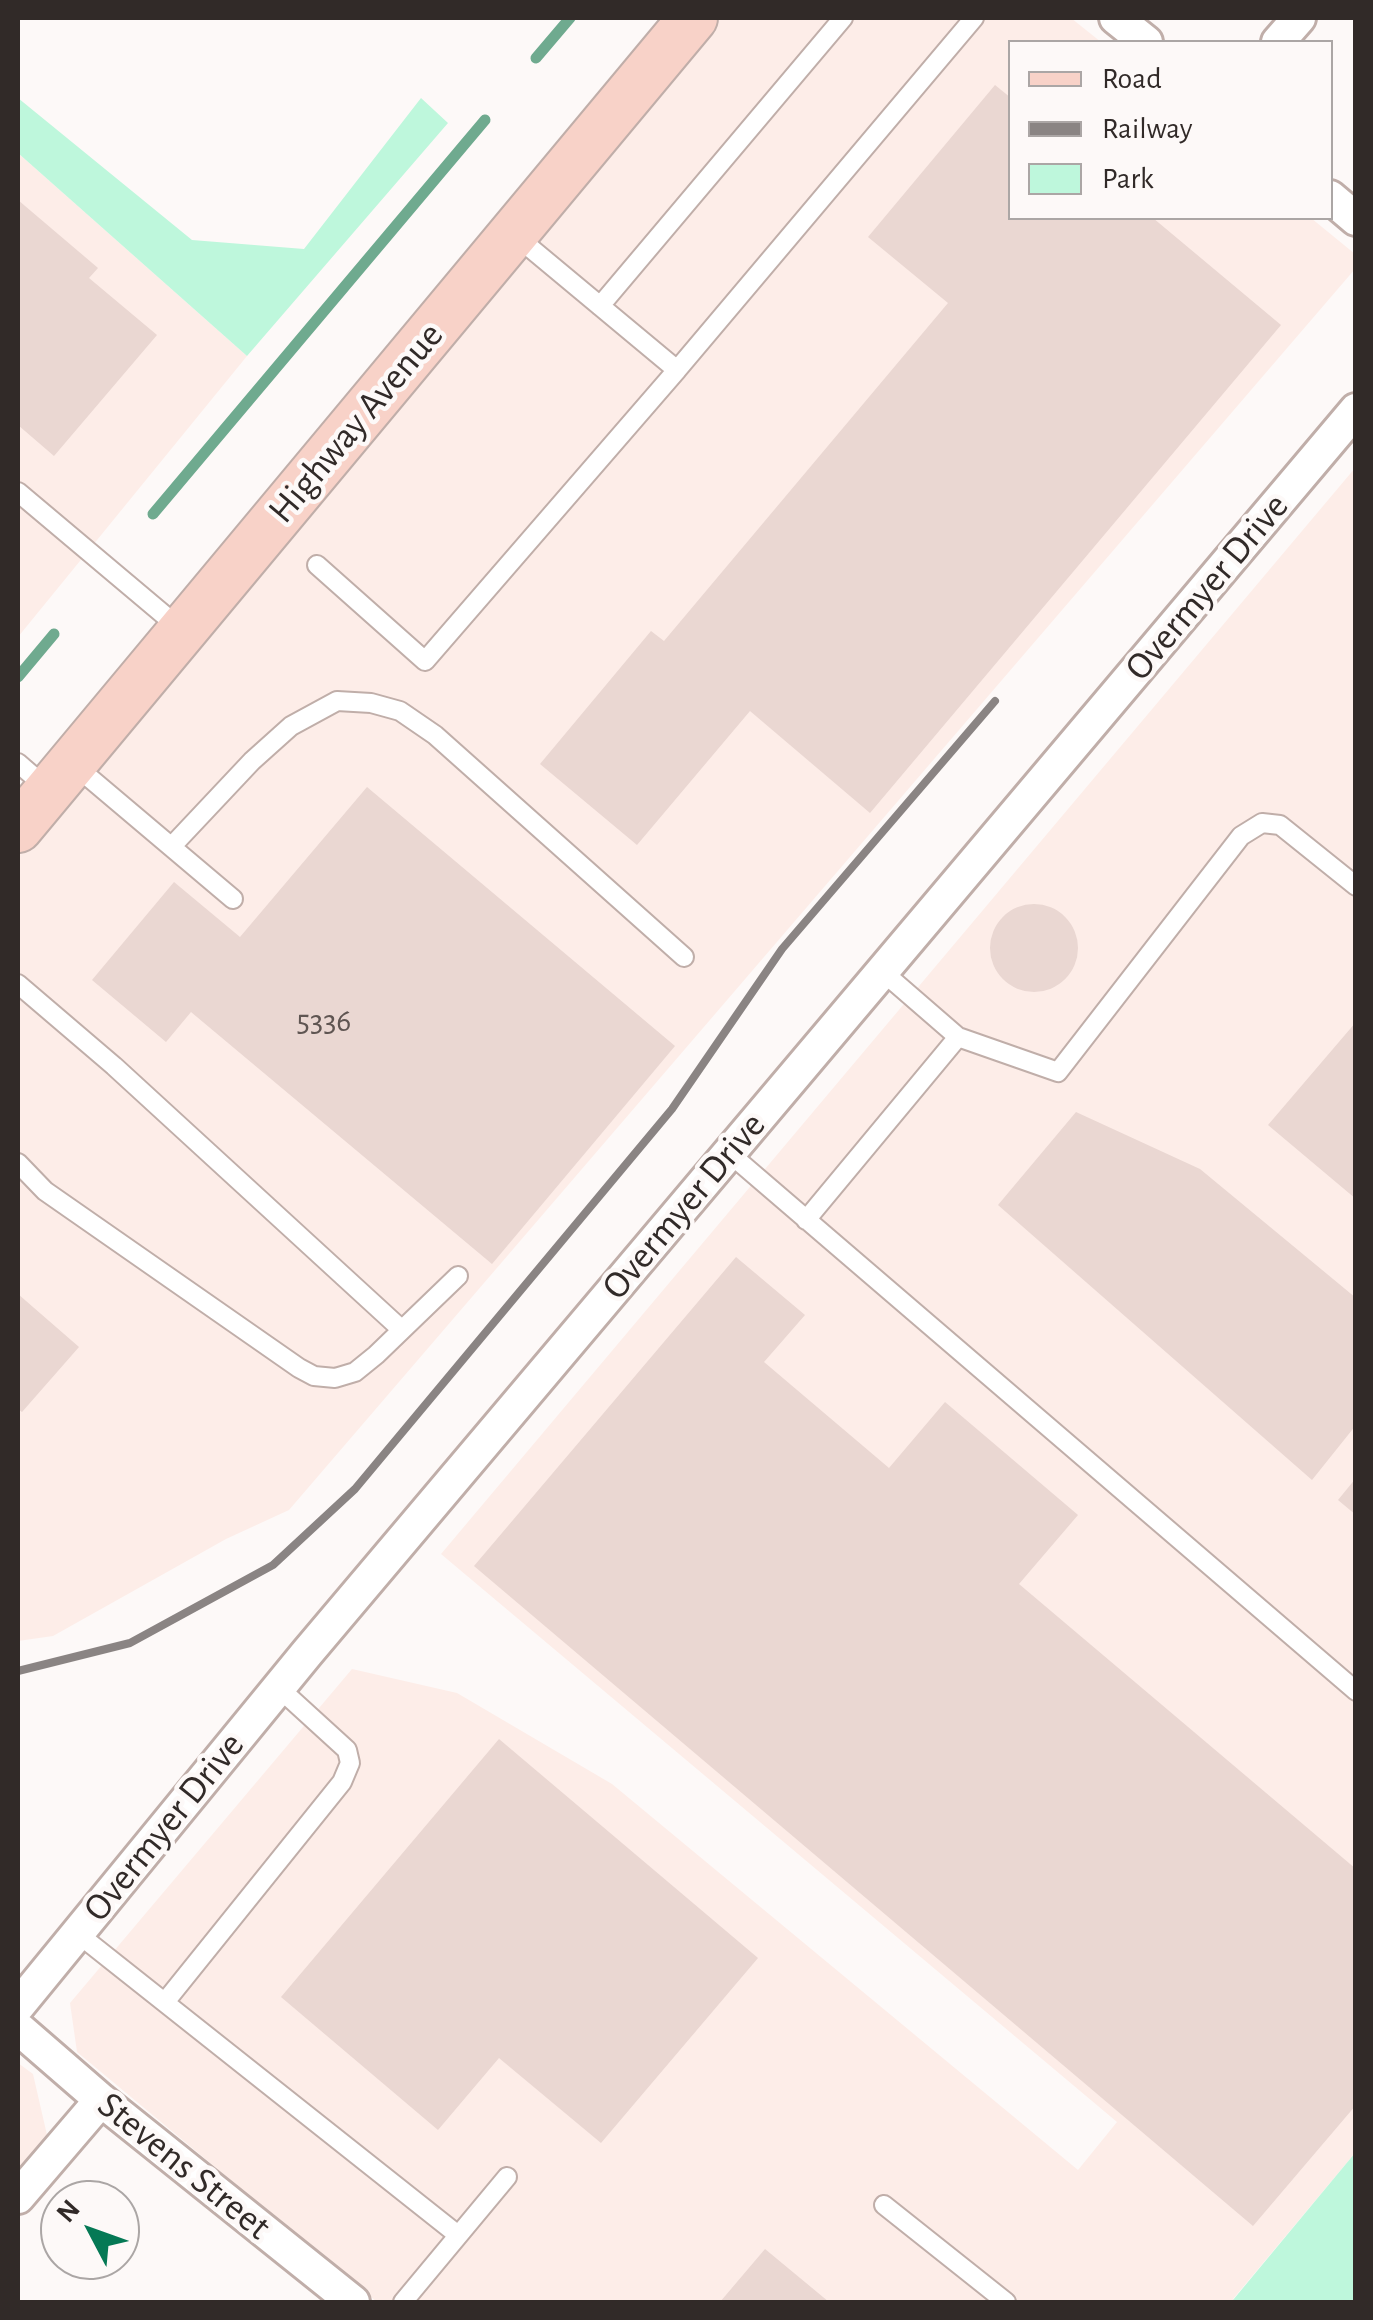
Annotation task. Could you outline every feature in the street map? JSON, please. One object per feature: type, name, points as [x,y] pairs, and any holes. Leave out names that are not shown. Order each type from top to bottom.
[{"type":"street","name":"Highway Avenue","points":[[18,828],[46,772],[182,630],[693,18]]},
{"type":"street","points":[[1116,18],[1144,40]]},
{"type":"street","points":[[1280,40],[1299,18]]},
{"type":"street","points":[[1333,199],[1356,218]]},
{"type":"street","name":"Overmyer Drive","points":[[18,2006],[279,1688],[1356,410]]},
{"type":"street","name":"Stevens Street","points":[[18,2028],[101,2100],[353,2302]]},
{"type":"street","points":[[18,2197],[101,2100]]},
{"type":"lane","points":[[600,306],[843,18]]},
{"type":"lane","points":[[317,564],[425,661],[974,18]]},
{"type":"lane","points":[[513,234],[677,370]]},
{"type":"lane","points":[[18,492],[182,630]]},
{"type":"lane","points":[[172,846],[252,761],[292,726],[337,701],[371,703],[400,710],[435,735],[684,957]]},
{"type":"lane","points":[[46,772],[172,846],[233,900]]},
{"type":"lane","points":[[882,972],[958,1037],[1058,1072],[1241,836],[1262,823],[1280,825],[1356,886]]},
{"type":"lane","points":[[18,984],[114,1066],[402,1330]]},
{"type":"lane","points":[[806,1220],[958,1037]]},
{"type":"lane","points":[[729,1153],[1356,1690]]},
{"type":"lane","points":[[18,1163],[45,1192],[314,1376],[334,1378],[355,1372],[458,1276]]},
{"type":"lane","points":[[164,2002],[342,1782],[350,1763],[347,1750],[279,1688]]},
{"type":"lane","points":[[77,1933],[458,2235]]},
{"type":"lane","points":[[403,2302],[507,2177]]},
{"type":"lane","points":[[884,2205],[1006,2302]]},
{"type":"shaded area","points":[[717,18],[1071,18],[1098,40],[1008,40],[1008,220],[1313,220],[1355,254],[1355,269],[289,1510],[226,1539],[53,1636],[18,1641],[18,857]]},
{"type":"shaded area","points":[[18,153],[247,356],[18,637]]},
{"type":"shaded area","points":[[1355,468],[1355,2153],[1233,2299],[1236,2302],[377,2302],[77,2052],[70,2003],[352,1669],[457,1693],[612,1784],[1078,2170],[1117,2122],[441,1554]]},
{"type":"shaded area","points":[[18,2063],[33,2074],[47,2135],[18,2169]]},
{"type":"green space","points":[[18,98],[192,240],[304,249],[421,98],[448,123],[247,356],[18,153]]},
{"type":"green space","points":[[1355,2153],[1355,2302],[1233,2300]]},
{"type":"building","points":[[995,85],[1008,96],[1008,220],[1155,220],[1281,325],[870,813],[750,711],[637,845],[540,764],[651,631],[664,641],[948,303],[868,237]]},
{"type":"building","points":[[18,200],[98,268],[89,278],[157,335],[54,456],[18,425]]},
{"type":"building","points":[[367,787],[675,1046],[492,1264],[191,1012],[166,1042],[92,980],[174,882],[240,937]]},
{"type":"building","points":[[1034,904],[1065,917],[1078,948],[1065,979],[1034,992],[1003,979],[990,948],[1003,917]]},
{"type":"building","points":[[1356,1022],[1356,1199],[1268,1125]]},
{"type":"building","points":[[1076,1112],[1200,1169],[1356,1298],[1356,1425],[1312,1480],[998,1205]]},
{"type":"building","points":[[736,1257],[805,1315],[764,1362],[889,1468],[945,1402],[1078,1515],[1019,1584],[1356,1869],[1356,2105],[1253,2226],[474,1566]]},
{"type":"building","points":[[18,1294],[79,1347],[22,1412],[18,1409]]},
{"type":"building","points":[[1356,1478],[1356,1515],[1338,1500]]},
{"type":"building","points":[[499,1739],[758,1958],[601,2143],[499,2058],[438,2130],[281,1997]]},
{"type":"building","points":[[765,2249],[829,2302],[720,2302]]},
{"type":"waterway","points":[[536,58],[570,18]]},
{"type":"waterway","points":[[153,514],[485,120]]},
{"type":"waterway","points":[[18,677],[54,634]]},
{"type":"railway","points":[[18,1671],[130,1643],[273,1565],[355,1489],[672,1109],[782,949],[995,701]]}]
